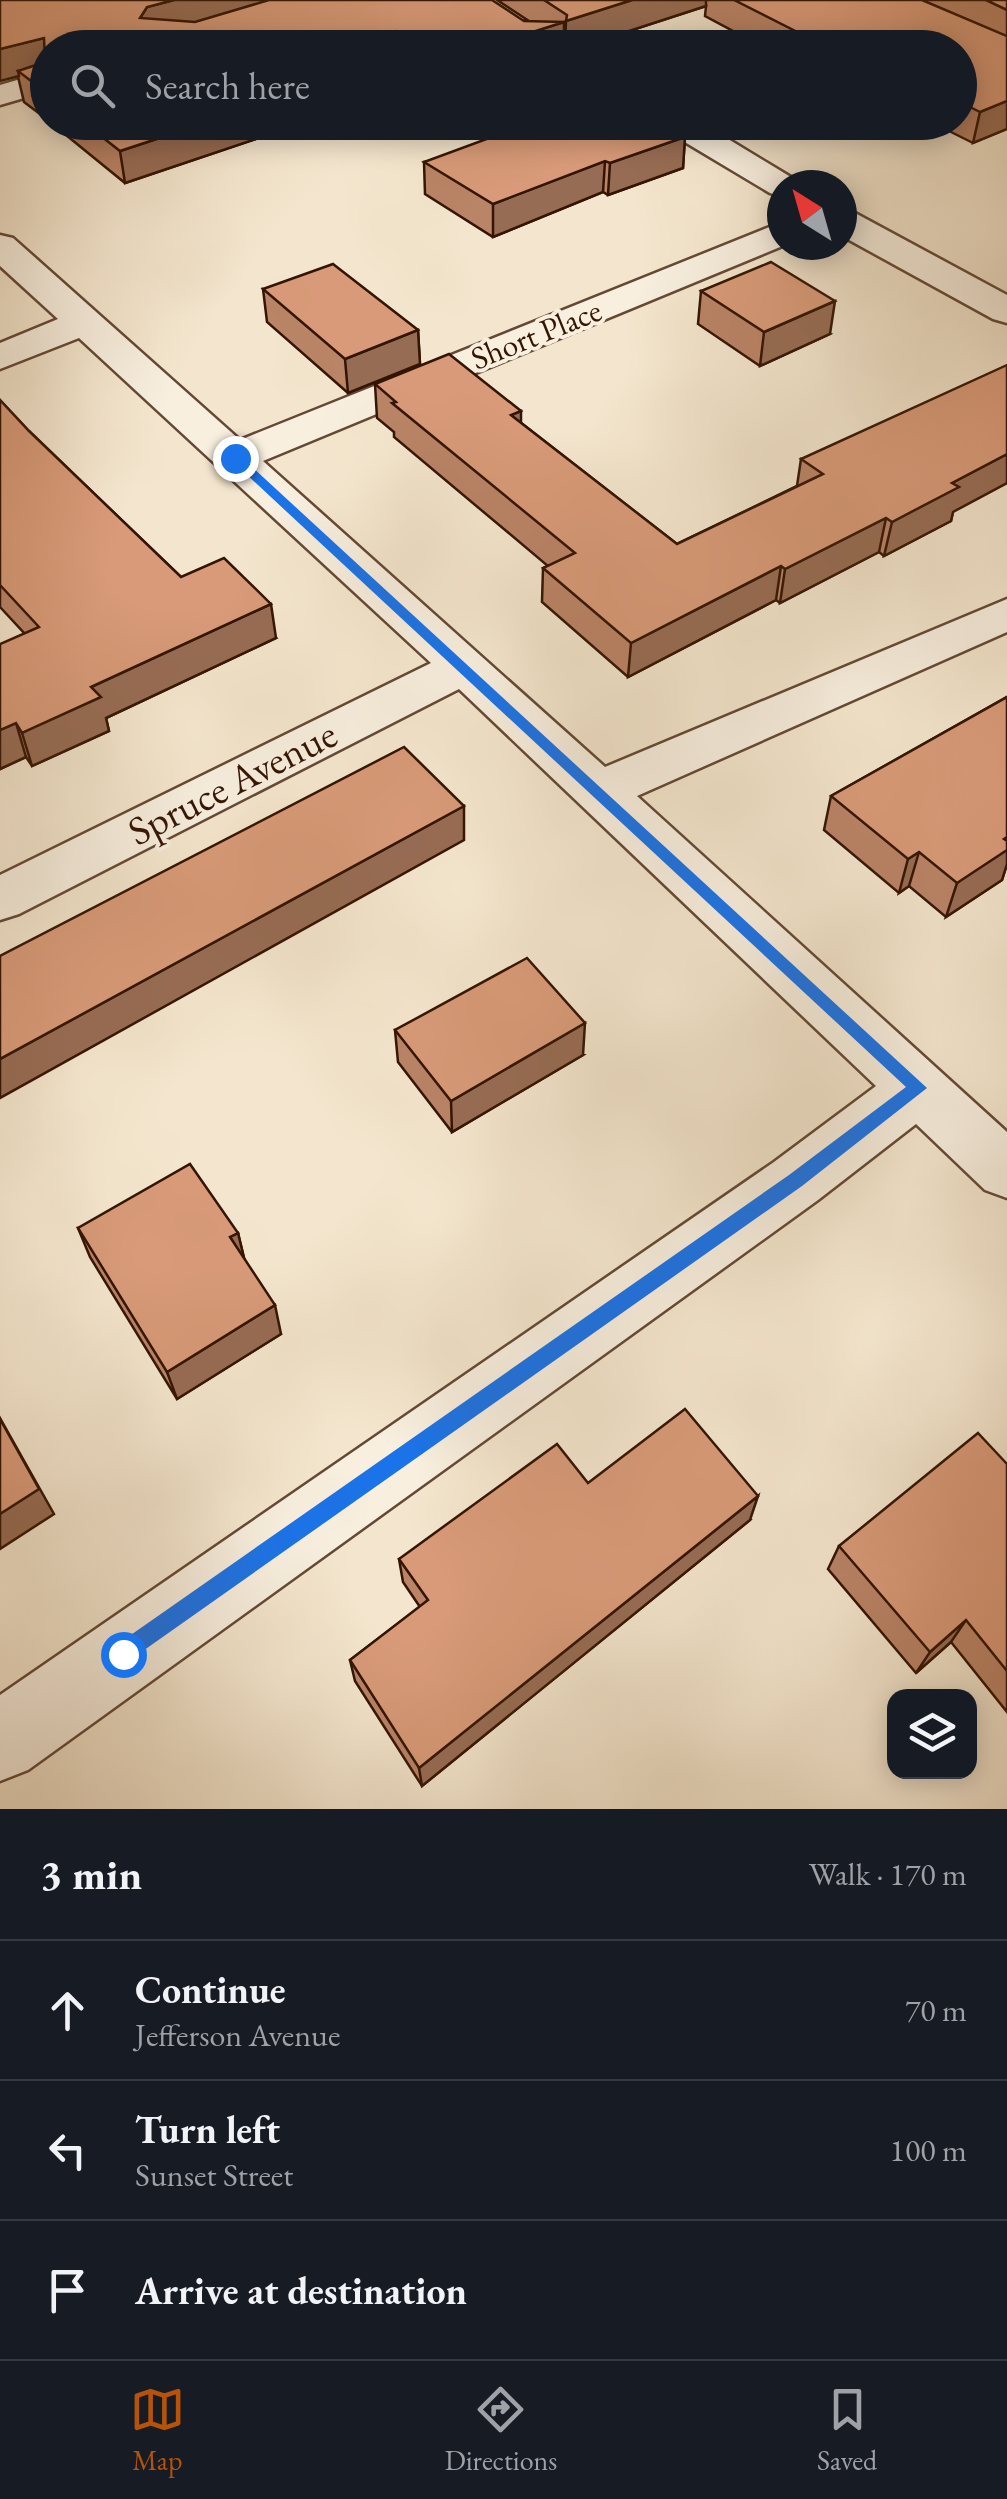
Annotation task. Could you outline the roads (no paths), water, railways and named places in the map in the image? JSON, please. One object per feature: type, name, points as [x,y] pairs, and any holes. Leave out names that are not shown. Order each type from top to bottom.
[{"type":"street","points":[[0,95],[30,87]]},
{"type":"street","points":[[705,140],[767,177]]},
{"type":"street","points":[[857,229],[1007,311]]},
{"type":"street","name":"Short Place","points":[[235,458],[767,239]]},
{"type":"street","points":[[0,246],[464,666],[1007,1171]]},
{"type":"street","points":[[0,356],[85,322]]},
{"type":"street","points":[[600,791],[1007,614]]},
{"type":"street","name":"Spruce Avenue","points":[[0,898],[464,666]]},
{"type":"street","points":[[0,1742],[780,1192],[918,1088]]}]
